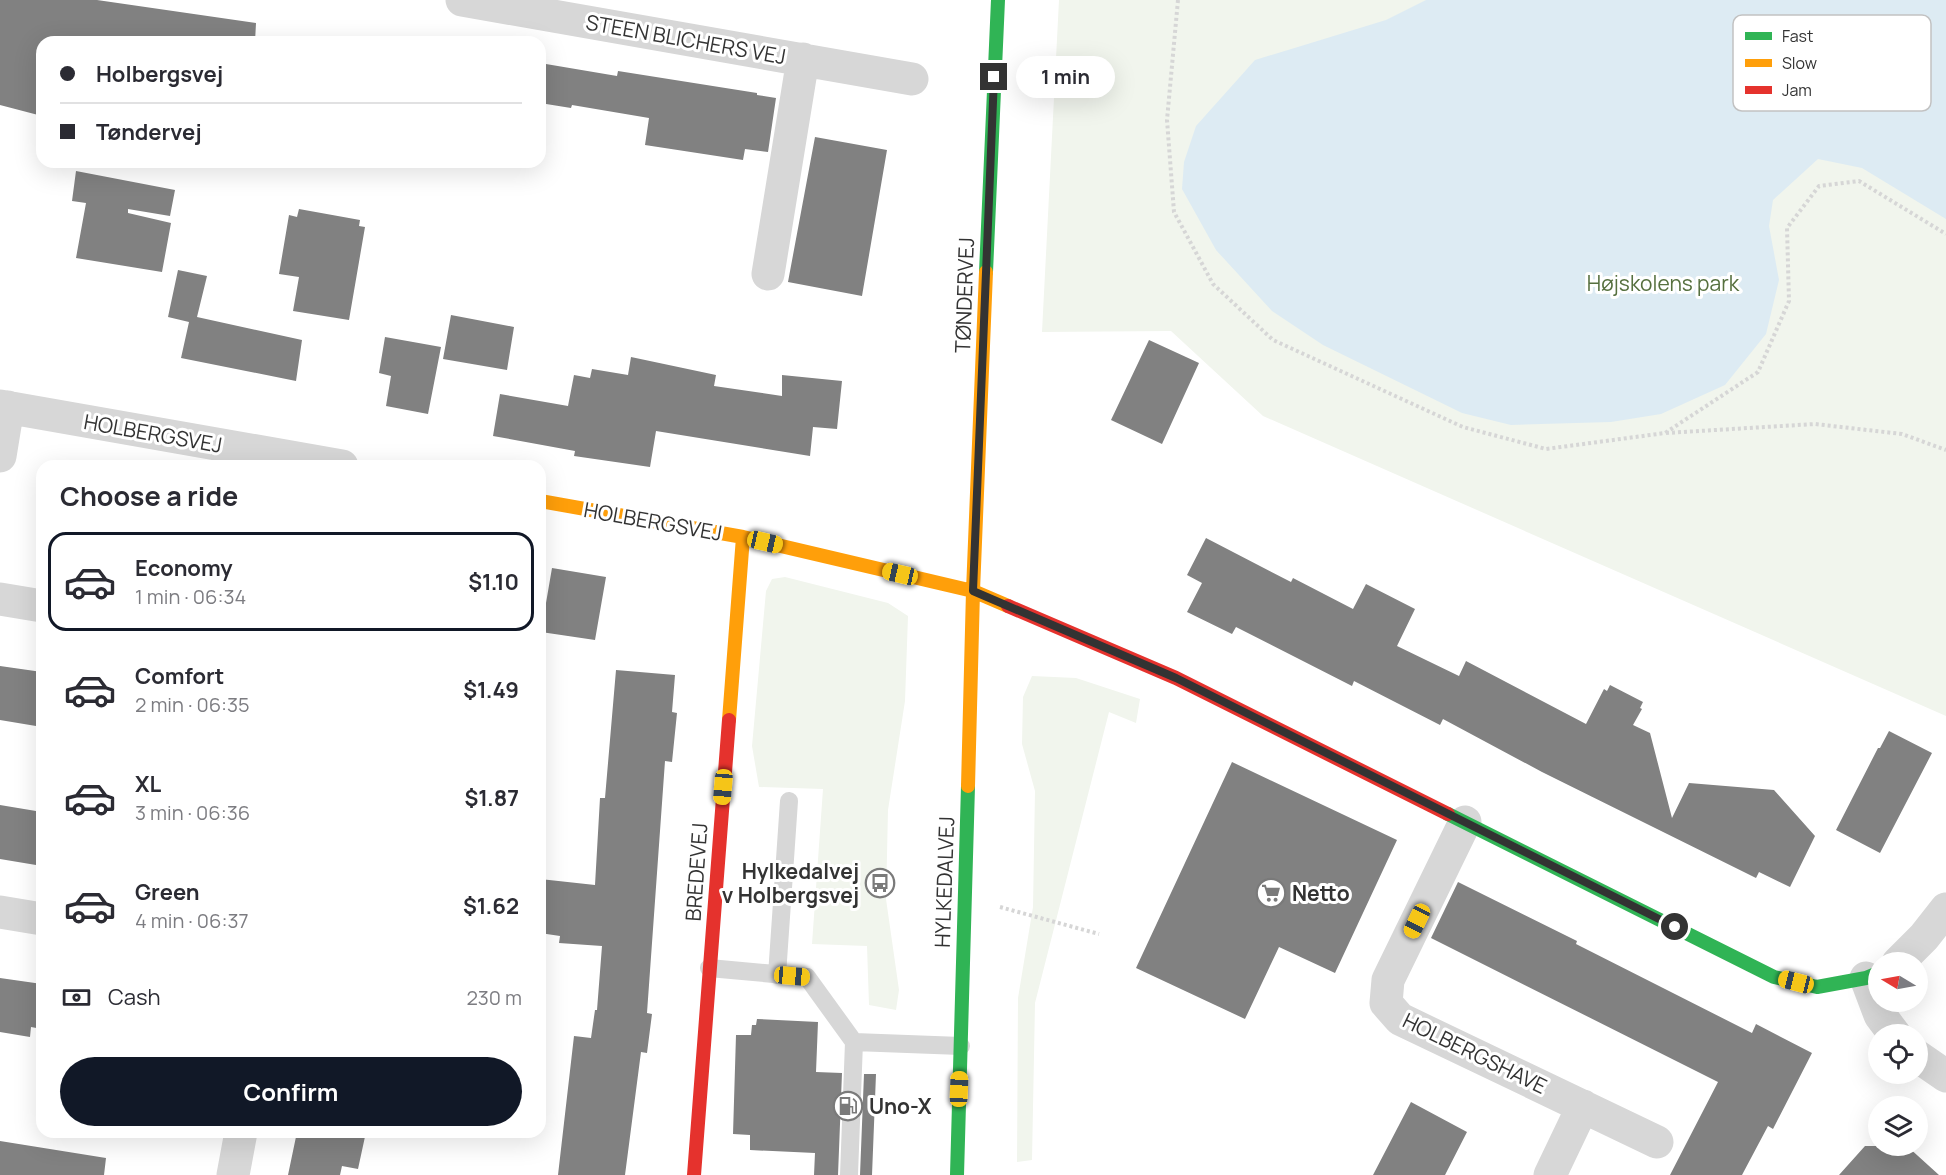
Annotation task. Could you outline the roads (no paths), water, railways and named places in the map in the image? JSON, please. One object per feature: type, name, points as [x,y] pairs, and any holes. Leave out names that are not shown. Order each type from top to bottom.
[{"type":"street","name":"STEEN BLICHERS VEJ","points":[[462,0],[912,79]]},
{"type":"street","name":"TØNDERVEJ","points":[[973,591],[998,0]]},
{"type":"street","name":"STEEN BLICHERS VEJ","points":[[768,274],[803,59]]},
{"type":"street","name":"HOLBERGSVEJ","points":[[4,407],[308,460]]},
{"type":"street","points":[[0,456],[4,407]]},
{"type":"street","name":"HOLBERGSVEJ","points":[[546,502],[743,537],[973,591],[1176,678],[1774,977],[1817,987],[1868,977]]},
{"type":"street","name":"BREDEVEJ","points":[[694,1175],[743,537]]},
{"type":"street","name":"HYLKEDALVEJ","points":[[957,1175],[973,591]]},
{"type":"street","points":[[0,599],[36,605]]},
{"type":"street","name":"HOLBERGSHAVE","points":[[1465,822],[1388,980],[1386,1003],[1400,1018],[1657,1142]]},
{"type":"street","points":[[1909,952],[1946,909]]},
{"type":"street","points":[[0,912],[36,918]]},
{"type":"street","points":[[1928,1064],[1946,1076]]},
{"type":"street","points":[[1550,1175],[1583,1106]]},
{"type":"street","points":[[233,1175],[240,1138]]},
{"type":"lane","points":[[777,975],[789,801]]},
{"type":"lane","points":[[710,968],[807,977],[854,1042],[849,1175]]},
{"type":"lane","points":[[854,1042],[961,1046]]},
{"type":"place","name":"Hylkedalvej v Holbergsvej","points":[[880,883]]},
{"type":"place","name":"Netto","points":[[1271,893]]},
{"type":"place","name":"Uno-X","points":[[848,1106]]},
{"type":"park label","name":"Højskolens park","points":[[1663,283]]}]
